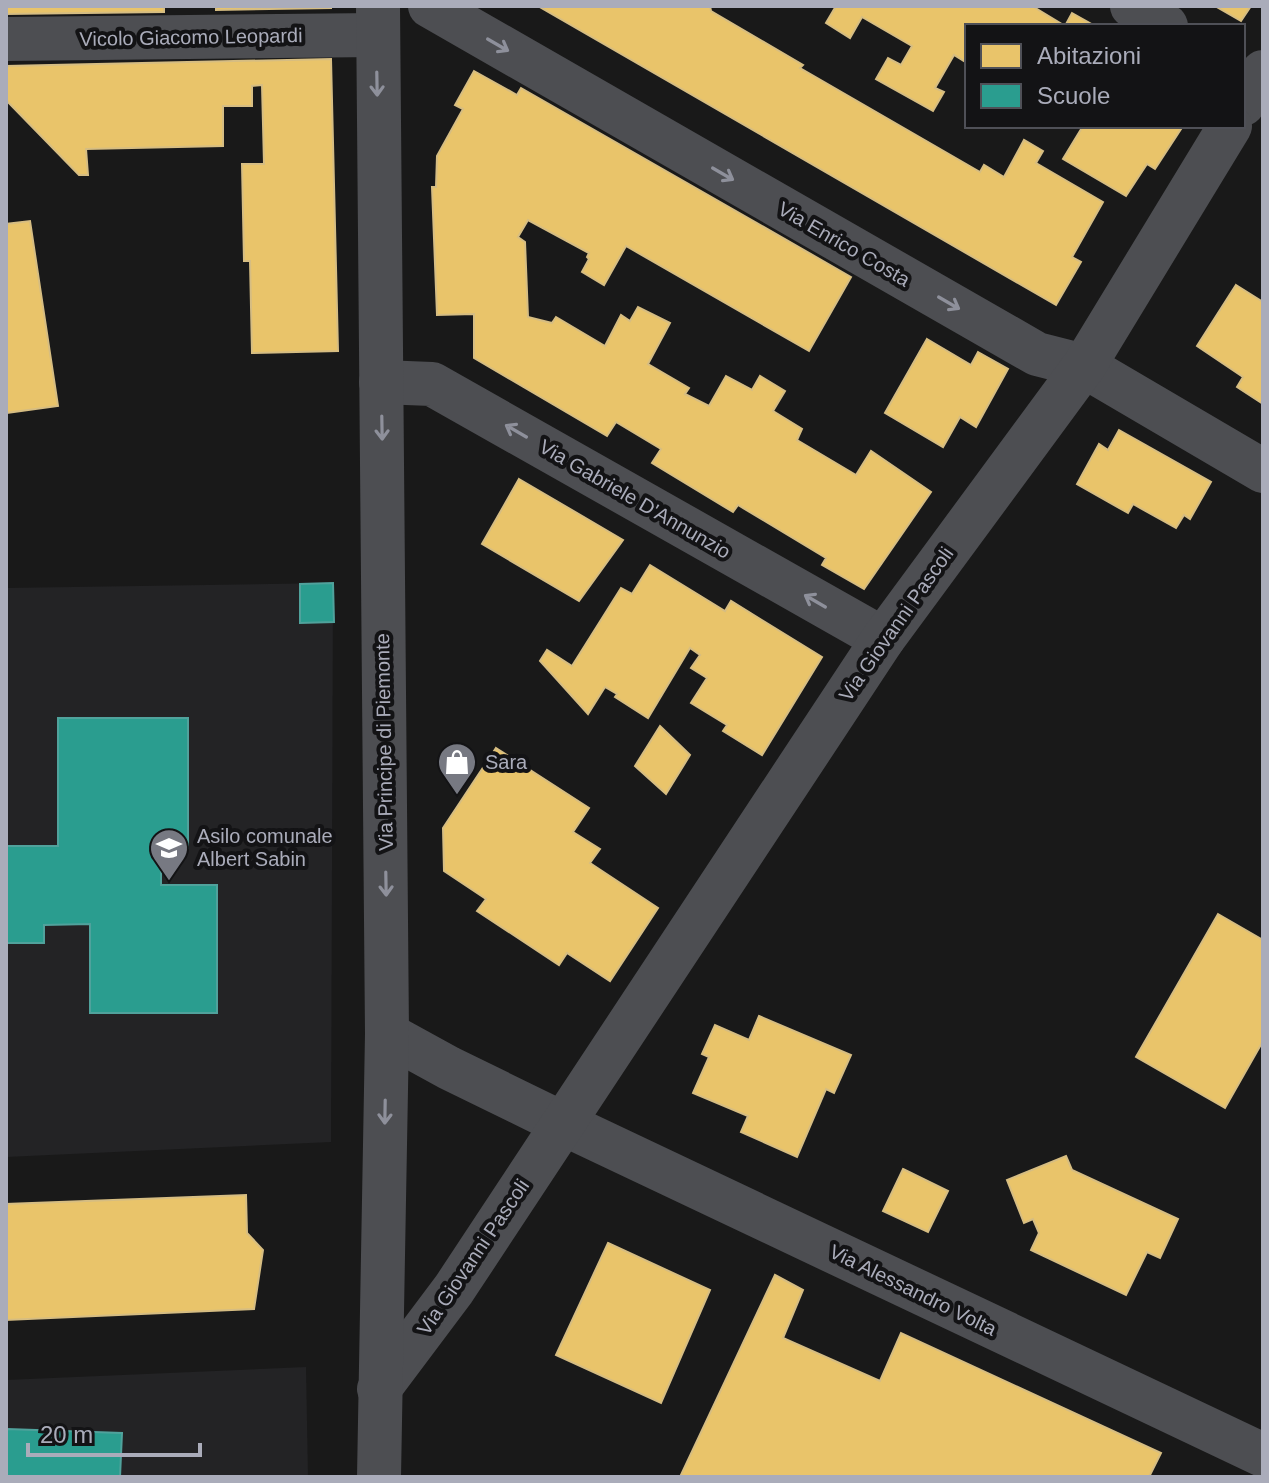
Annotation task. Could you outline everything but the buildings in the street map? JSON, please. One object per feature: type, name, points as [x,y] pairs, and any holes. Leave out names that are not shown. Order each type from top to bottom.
[{"type":"street","name":"Via Enrico Costa","points":[[430,6],[1037,354],[1084,366],[1263,471]]},
{"type":"street","points":[[1132,6],[1163,24]]},
{"type":"street","name":"Vicolo Giacomo Leopardi","points":[[6,39],[377,20]]},
{"type":"street","name":"Via Principe di Piemonte","points":[[377,20],[387,1034],[379,1477]]},
{"type":"street","name":"Via Giovanni Pascoli","points":[[379,1389],[454,1289],[883,639],[1084,366],[1229,128]]},
{"type":"street","name":"Via Gabriele D'Annunzio","points":[[381,382],[432,384],[883,639]]},
{"type":"street","points":[[387,1034],[563,1123]]},
{"type":"street","name":"Via Alessandro Volta","points":[[563,1123],[1263,1455]]},
{"type":"shaded area","name":"Asilo comunale Albert Sabin","points":[[333,583],[331,1142],[6,1157],[6,588]]},
{"type":"shaded area","points":[[306,1367],[308,1477],[6,1477],[6,1380]]},
{"type":"place","name":"Sara","points":[[457,796]]},
{"type":"place","name":"Asilo comunale Albert Sabin","points":[[169,882]]}]
